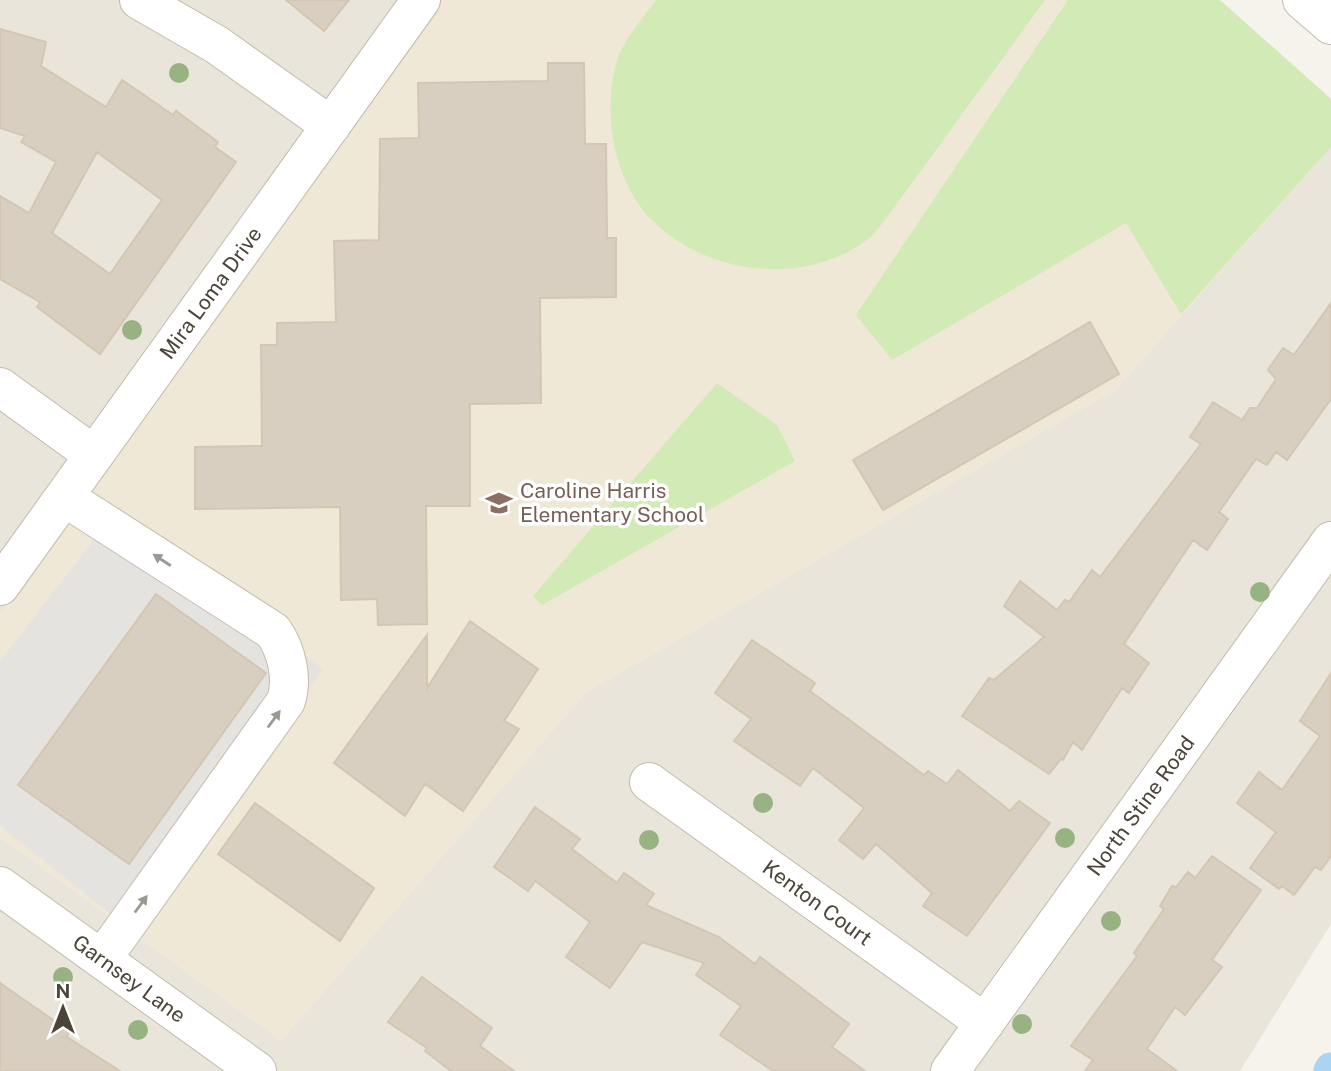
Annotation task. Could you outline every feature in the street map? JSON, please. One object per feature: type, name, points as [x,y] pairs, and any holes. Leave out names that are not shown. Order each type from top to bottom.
[{"type":"street","points":[[139,0],[217,45],[331,126]]},
{"type":"street","name":"Mira Loma Drive","points":[[0,586],[421,0]]},
{"type":"street","points":[[1302,0],[1331,25]]},
{"type":"street","points":[[0,387],[94,455]]},
{"type":"street","points":[[64,497],[273,631],[282,643],[287,659],[289,691],[286,701],[102,959]]},
{"type":"street","name":"North Stine Road","points":[[950,1071],[1331,541]]},
{"type":"street","name":"Kenton Court","points":[[649,782],[985,1023]]},
{"type":"street","name":"Garnsey Lane","points":[[0,886],[257,1071]]},
{"type":"shaded area","points":[[0,0],[442,0],[0,616]]},
{"type":"shaded area","name":"Caroline Harris Elementary School","points":[[442,0],[1220,0],[1331,99],[1331,147],[1115,390],[586,692],[281,1040],[0,837],[0,616]]},
{"type":"shaded area","points":[[1331,147],[1331,924],[1240,1071],[0,1071],[0,837],[281,1040],[586,692],[1115,390]]},
{"type":"shaded area","points":[[110,519],[323,669],[138,936],[0,826],[0,661]]},
{"type":"green space","points":[[656,0],[1045,0],[873,235],[842,255],[785,269],[726,263],[699,253],[673,238],[651,219],[628,187],[615,148],[610,107],[612,87],[622,49]]},
{"type":"green space","points":[[1068,0],[1220,0],[1331,99],[1331,147],[1181,314],[1126,223],[892,360],[856,315]]},
{"type":"green space","points":[[717,383],[777,425],[795,461],[542,605],[533,596]]},
{"type":"building","points":[[286,0],[349,0],[324,31]]},
{"type":"building","points":[[0,29],[46,42],[41,66],[106,107],[122,80],[173,115],[176,111],[218,142],[215,147],[236,162],[100,354],[37,307],[40,302],[0,279],[0,196],[29,213],[56,162],[21,142],[25,136],[0,128]],"holes":[[[97,152],[162,200],[110,274],[52,233]]]},
{"type":"building","points":[[548,63],[584,63],[585,144],[606,144],[607,238],[616,238],[616,297],[540,298],[541,403],[470,404],[470,506],[426,506],[427,624],[378,625],[377,599],[341,600],[340,507],[195,509],[195,447],[262,446],[261,345],[277,345],[277,323],[336,322],[334,241],[379,240],[380,139],[419,138],[418,83],[548,81]]},
{"type":"building","points":[[1331,303],[1331,399],[1287,460],[1276,452],[1267,465],[1256,459],[1219,512],[1228,519],[1207,550],[1193,540],[1124,644],[1149,663],[1129,693],[1122,688],[1082,750],[1073,742],[1063,760],[1061,759],[1049,774],[962,716],[989,678],[994,680],[1044,637],[1004,606],[1020,581],[1057,610],[1065,600],[1069,602],[1092,570],[1100,577],[1201,444],[1190,437],[1213,402],[1242,420],[1250,408],[1257,408],[1276,379],[1268,370],[1283,348],[1294,355]]},
{"type":"building","points":[[1090,322],[1119,374],[883,510],[853,460]]},
{"type":"building","points":[[156,594],[266,673],[129,864],[18,785]]},
{"type":"building","points":[[470,621],[538,669],[504,721],[519,729],[463,811],[425,784],[405,816],[334,763],[427,635],[427,688]]},
{"type":"building","points":[[752,640],[815,683],[810,691],[924,775],[928,771],[947,784],[958,770],[1010,811],[1019,801],[1050,823],[967,936],[923,906],[932,893],[876,844],[863,859],[839,840],[864,808],[813,768],[800,786],[734,741],[751,719],[715,693]]},
{"type":"building","points":[[1331,673],[1331,856],[1321,870],[1315,867],[1294,895],[1282,886],[1279,889],[1250,868],[1276,832],[1237,803],[1259,772],[1282,790],[1320,736],[1300,721]]},
{"type":"building","points":[[255,803],[374,888],[340,941],[218,854]]},
{"type":"building","points":[[535,807],[580,839],[572,849],[617,883],[624,873],[654,894],[646,905],[719,937],[755,964],[760,957],[849,1024],[832,1047],[865,1071],[773,1071],[720,1035],[741,1006],[696,975],[704,963],[642,942],[610,988],[566,957],[590,922],[535,881],[528,891],[494,867]]},
{"type":"building","points":[[1212,856],[1261,890],[1212,960],[1222,967],[1185,1015],[1175,1007],[1147,1049],[1177,1071],[1085,1071],[1093,1060],[1071,1046],[1137,956],[1134,953],[1164,909],[1160,906],[1172,886],[1176,887],[1188,872],[1195,878]]},
{"type":"building","points":[[422,977],[492,1028],[480,1046],[514,1071],[451,1071],[425,1051],[427,1048],[388,1022]]},
{"type":"building","points":[[0,983],[69,1031],[67,1037],[120,1071],[0,1071]]},
{"type":"place","name":"Caroline Harris Elementary School","points":[[499,503]]}]
